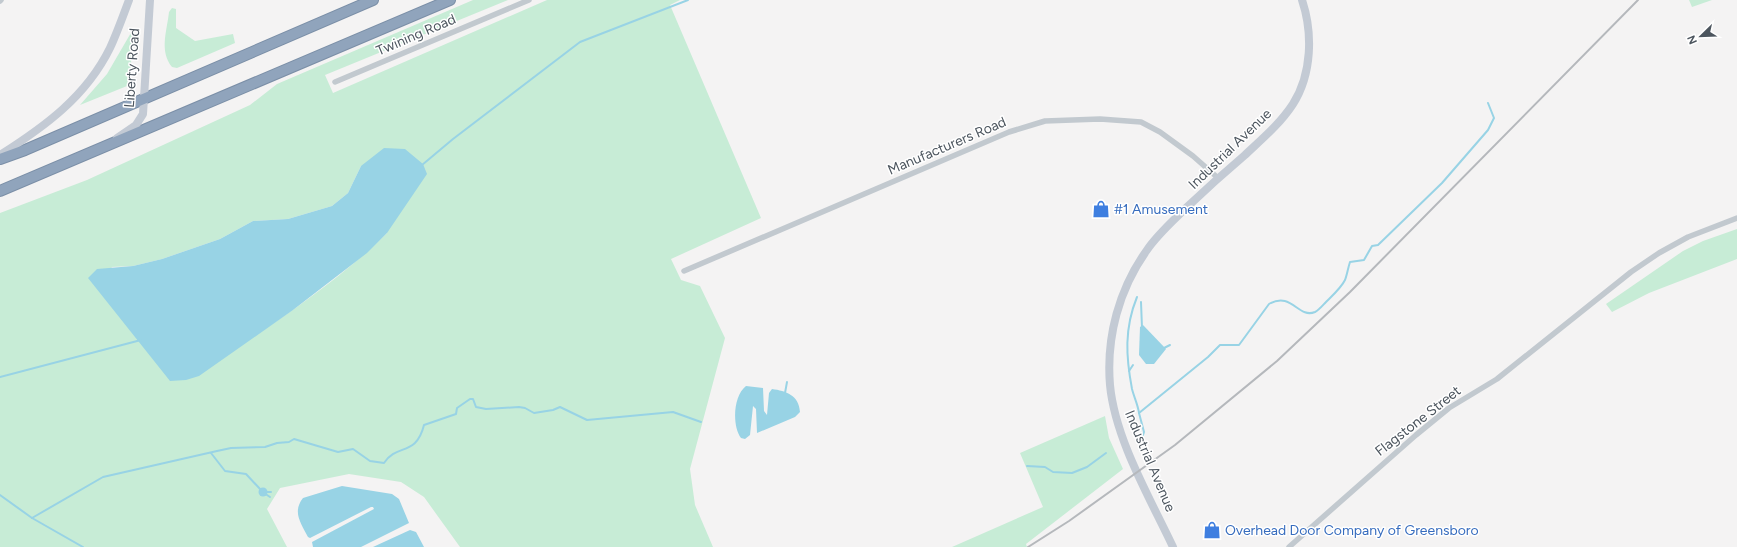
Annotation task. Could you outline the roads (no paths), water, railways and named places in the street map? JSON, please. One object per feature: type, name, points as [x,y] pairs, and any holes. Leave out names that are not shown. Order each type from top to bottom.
[{"type":"highway","points":[[0,159],[373,0]]},
{"type":"highway","points":[[0,191],[106,144],[136,134],[450,0]]},
{"type":"main road","name":"Liberty Road","points":[[0,156],[41,129],[61,113],[83,90],[110,48],[129,0]]},
{"type":"main road","name":"Liberty Road","points":[[106,144],[136,125],[143,114],[150,0]]},
{"type":"main road","name":"Industrial Avenue","points":[[1173,547],[1120,430],[1115,415],[1110,386],[1110,351],[1118,306],[1133,270],[1159,234],[1218,178],[1270,133],[1293,104],[1303,82],[1308,59],[1309,31],[1302,0]]},
{"type":"street","name":"Twining Road","points":[[335,82],[529,0]]},
{"type":"street","name":"Manufacturers Road","points":[[684,271],[1009,132],[1045,121],[1100,120],[1141,122],[1160,132],[1193,156],[1218,178]]},
{"type":"street","name":"Flagstone Street","points":[[1289,547],[1421,430],[1449,408],[1497,379],[1659,253],[1688,237],[1737,218]]},
{"type":"water","points":[[384,148],[405,149],[423,164],[427,174],[387,233],[367,253],[293,310],[199,376],[186,380],[170,381],[88,278],[97,269],[133,266],[162,259],[220,239],[253,221],[288,219],[332,206],[348,193],[361,166]]},
{"type":"water","points":[[1143,325],[1166,349],[1154,364],[1146,364],[1139,355],[1140,327]]},
{"type":"water","points":[[746,386],[763,388],[764,411],[767,415],[769,393],[772,389],[791,395],[797,402],[800,412],[795,417],[757,433],[756,409],[753,406],[750,435],[745,439],[741,438],[736,426],[735,411],[738,397]]},
{"type":"water","points":[[342,486],[392,494],[399,499],[409,523],[361,547],[313,547],[312,542],[374,509],[371,507],[310,538],[308,537],[300,522],[298,513],[298,508],[303,498]]},
{"type":"water","points":[[261,488],[265,488],[267,492],[265,496],[261,496],[259,494],[259,490]]},
{"type":"water","points":[[410,530],[416,532],[424,547],[373,547]]},
{"type":"waterway","points":[[422,165],[453,139],[580,42],[688,0]]},
{"type":"waterway","points":[[1143,435],[1144,432],[1139,413],[1208,357],[1220,345],[1239,345],[1269,304],[1277,301],[1284,301],[1304,312],[1309,313],[1315,312],[1321,307],[1343,283],[1346,278],[1350,262],[1364,260],[1372,246],[1378,245],[1442,183],[1488,130],[1494,118],[1488,103]]},
{"type":"waterway","points":[[1137,297],[1130,320],[1127,343],[1128,366],[1132,389],[1139,413]]},
{"type":"waterway","points":[[1141,302],[1142,328]]},
{"type":"waterway","points":[[0,377],[141,340]]},
{"type":"waterway","points":[[1164,348],[1170,345]]},
{"type":"waterway","points":[[1129,371],[1133,365]]},
{"type":"waterway","points":[[785,393],[787,382]]},
{"type":"waterway","points":[[32,518],[103,477],[231,448],[265,447],[277,443],[289,442],[294,439],[338,452],[353,449],[370,461],[384,463],[395,453],[411,446],[416,442],[421,435],[424,425],[456,414],[457,408],[470,399],[473,399],[476,407],[486,409],[519,407],[525,408],[534,413],[553,410],[560,407],[587,420],[673,412],[701,422]]},
{"type":"waterway","points":[[211,453],[225,471],[246,474],[261,490]]},
{"type":"waterway","points":[[1027,466],[1045,467],[1053,472],[1072,473],[1087,467],[1106,453]]},
{"type":"waterway","points":[[264,492],[271,492]]},
{"type":"waterway","points":[[264,493],[270,497]]},
{"type":"waterway","points":[[0,495],[32,518],[83,547]]},
{"type":"railway","points":[[1028,547],[1069,521],[1175,445],[1277,361],[1350,292],[1638,0]]},
{"type":"place","name":"#1 Amusement","points":[[1101,209]]},
{"type":"place","name":"Overhead Door Company of Greensboro","points":[[1212,530]]}]
